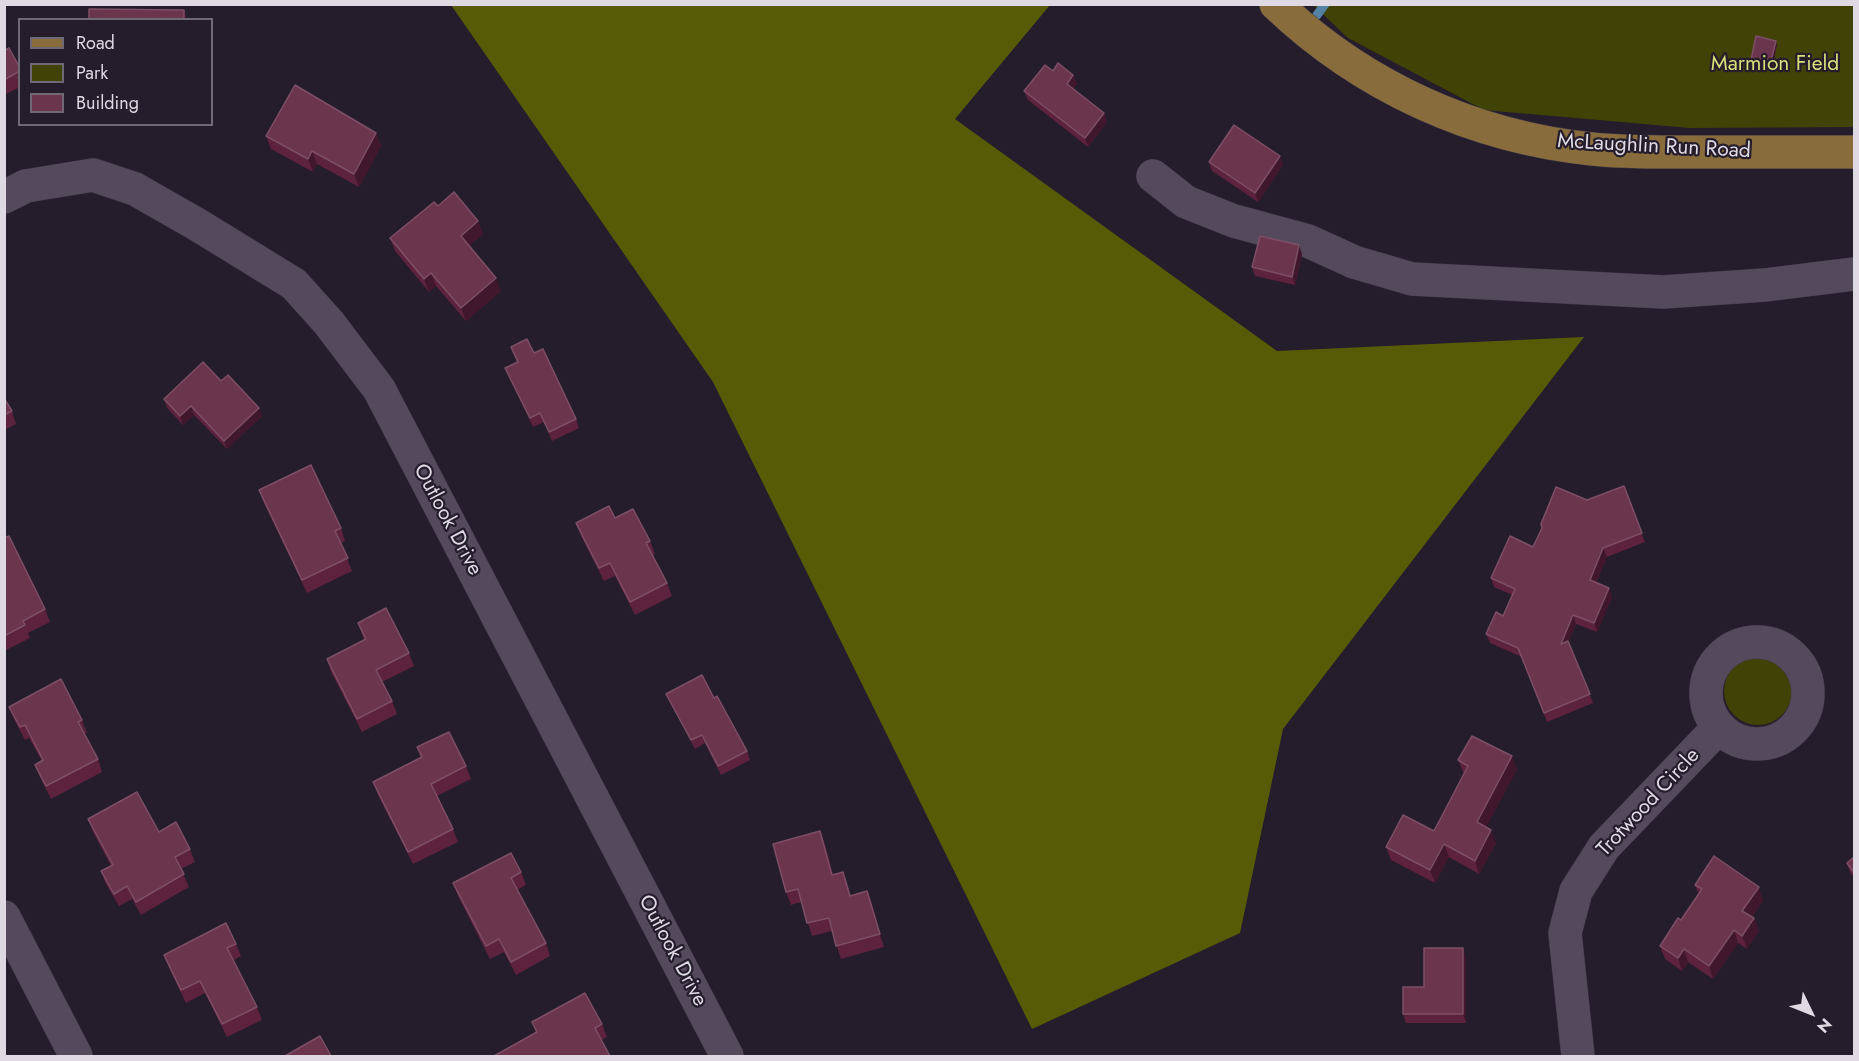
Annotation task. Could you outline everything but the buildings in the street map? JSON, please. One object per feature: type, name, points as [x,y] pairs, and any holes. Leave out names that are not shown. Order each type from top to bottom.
[{"type":"main road","name":"McLaughlin Run Road","points":[[1276,4],[1325,46],[1374,80],[1454,118],[1502,132],[1550,143],[1592,149],[1659,152],[1854,152]]},
{"type":"street","name":"Outlook Drive","points":[[4,197],[26,186],[93,174],[135,189],[294,284],[329,323],[378,389],[727,1056]]},
{"type":"street","points":[[1153,176],[1186,202],[1234,221],[1308,241],[1354,262],[1412,279],[1663,292],[1765,285],[1854,274]]},
{"type":"street","name":"Trotwood Circle","points":[[1578,1056],[1565,933],[1576,891],[1604,847],[1719,727]]},
{"type":"street","points":[[4,917],[76,1056]]},
{"type":"green space","name":"Marmion Field","points":[[1313,5],[1854,5],[1854,127],[1690,128],[1484,110],[1348,38]]},
{"type":"green space","points":[[1758,657],[1771,660],[1782,667],[1789,678],[1792,691],[1789,704],[1782,715],[1771,722],[1758,725],[1745,722],[1734,715],[1727,704],[1724,691],[1727,678],[1734,667],[1745,660]]},
{"type":"shaded area","points":[[451,5],[1050,5],[955,119],[1277,351],[1584,337],[1283,729],[1240,933],[1032,1029],[713,382]]},
{"type":"waterway","points":[[1317,15],[1325,4]]}]
